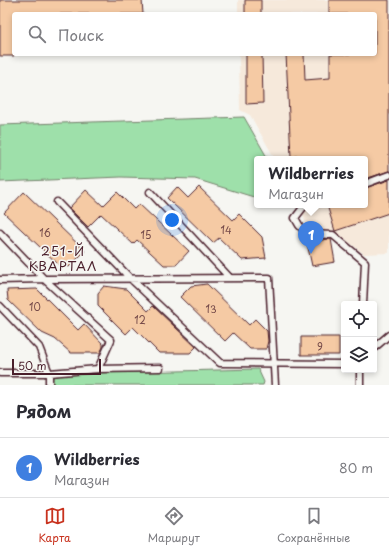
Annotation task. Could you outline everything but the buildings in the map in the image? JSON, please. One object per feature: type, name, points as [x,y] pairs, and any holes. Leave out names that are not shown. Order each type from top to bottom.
[{"type":"lane","points":[[368,183],[389,175]]},
{"type":"lane","points":[[150,192],[230,278]]},
{"type":"lane","points":[[57,202],[130,278],[220,363],[341,364]]},
{"type":"lane","points":[[303,208],[295,218],[298,225],[307,234],[333,235],[365,262],[363,301]]},
{"type":"lane","points":[[0,233],[44,279],[111,340],[98,369]]},
{"type":"lane","points":[[0,280],[269,278],[275,385]]},
{"type":"lane","points":[[0,306],[39,347],[49,372],[49,385]]},
{"type":"lane","points":[[377,346],[389,336]]},
{"type":"lane","points":[[0,372],[49,372],[98,369],[160,368]]},
{"type":"lane","points":[[360,373],[360,385]]},
{"type":"shaded area","points":[[238,0],[389,0],[389,253],[364,254],[335,231],[308,230],[301,208],[368,208],[368,156],[273,156],[250,115],[240,110],[239,56],[377,56],[377,12],[238,12]]},
{"type":"green space","points":[[244,117],[266,156],[254,156],[254,197],[195,179],[121,177],[0,182],[0,125]]},
{"type":"green space","points":[[258,369],[264,382],[263,385],[52,385],[53,374]]},
{"type":"place","name":"Wildberries","points":[[311,254]]},
{"type":"district","name":"251-Й КВАРТАЛ","points":[[63,258]]}]
